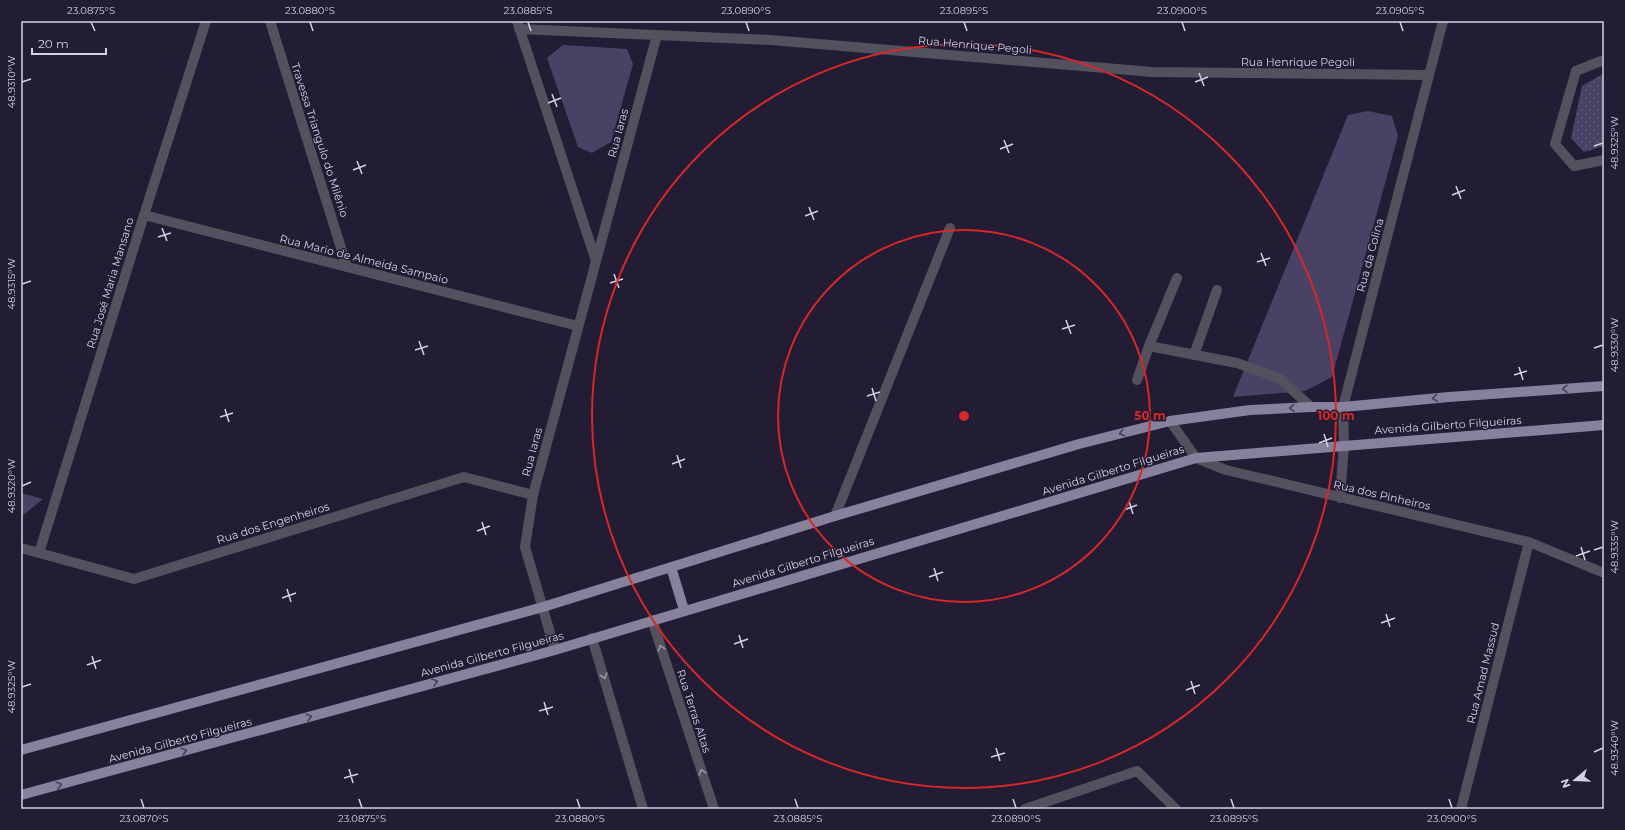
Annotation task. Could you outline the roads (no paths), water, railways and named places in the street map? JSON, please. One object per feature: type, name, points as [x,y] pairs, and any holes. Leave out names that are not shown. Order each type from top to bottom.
[{"type":"main road","points":[[21,750],[543,607],[835,516],[1079,444],[1170,420],[1250,410],[1343,407],[1449,397],[1604,386]]},
{"type":"main road","name":"Avenida Gilberto Filgueiras","points":[[21,795],[555,650],[684,610],[1196,458],[1604,424]]},
{"type":"main road","points":[[671,567],[684,610]]},
{"type":"street","name":"Rua José Maria Mansano","points":[[39,553],[206,21]]},
{"type":"street","name":"Travessa Triangulo do Milênio","points":[[270,21],[347,267]]},
{"type":"street","name":"Rua da Colina","points":[[1340,498],[1344,445],[1343,407],[1443,21]]},
{"type":"street","name":"Rua Henrique Pegoli","points":[[518,25],[657,35],[779,40],[1152,72],[1429,74]]},
{"type":"street","points":[[518,25],[596,261]]},
{"type":"street","name":"Rua Iaras","points":[[555,650],[525,547],[533,495],[657,35]]},
{"type":"street","points":[[1604,62],[1600,61],[1576,71],[1555,144],[1574,166],[1604,160]]},
{"type":"street","name":"Rua Mario de Almeida Sampaio","points":[[144,215],[578,326]]},
{"type":"street","points":[[835,516],[950,228]]},
{"type":"street","points":[[1137,380],[1149,346],[1177,278]]},
{"type":"street","points":[[1194,355],[1217,290]]},
{"type":"street","points":[[1149,346],[1237,363],[1279,378],[1311,407]]},
{"type":"street","points":[[1170,420],[1196,458]]},
{"type":"street","name":"Rua dos Pinheiros","points":[[1196,458],[1226,470],[1529,542],[1604,573]]},
{"type":"street","name":"Rua dos Engenheiros","points":[[21,548],[134,579],[464,477],[533,495]]},
{"type":"street","name":"Rua Amad Massud","points":[[1461,809],[1529,542]]},
{"type":"street","name":"Rua Terras Altas","points":[[652,620],[714,809]]},
{"type":"street","points":[[592,638],[643,809]]},
{"type":"street","points":[[1025,809],[1138,771],[1176,809]]}]
